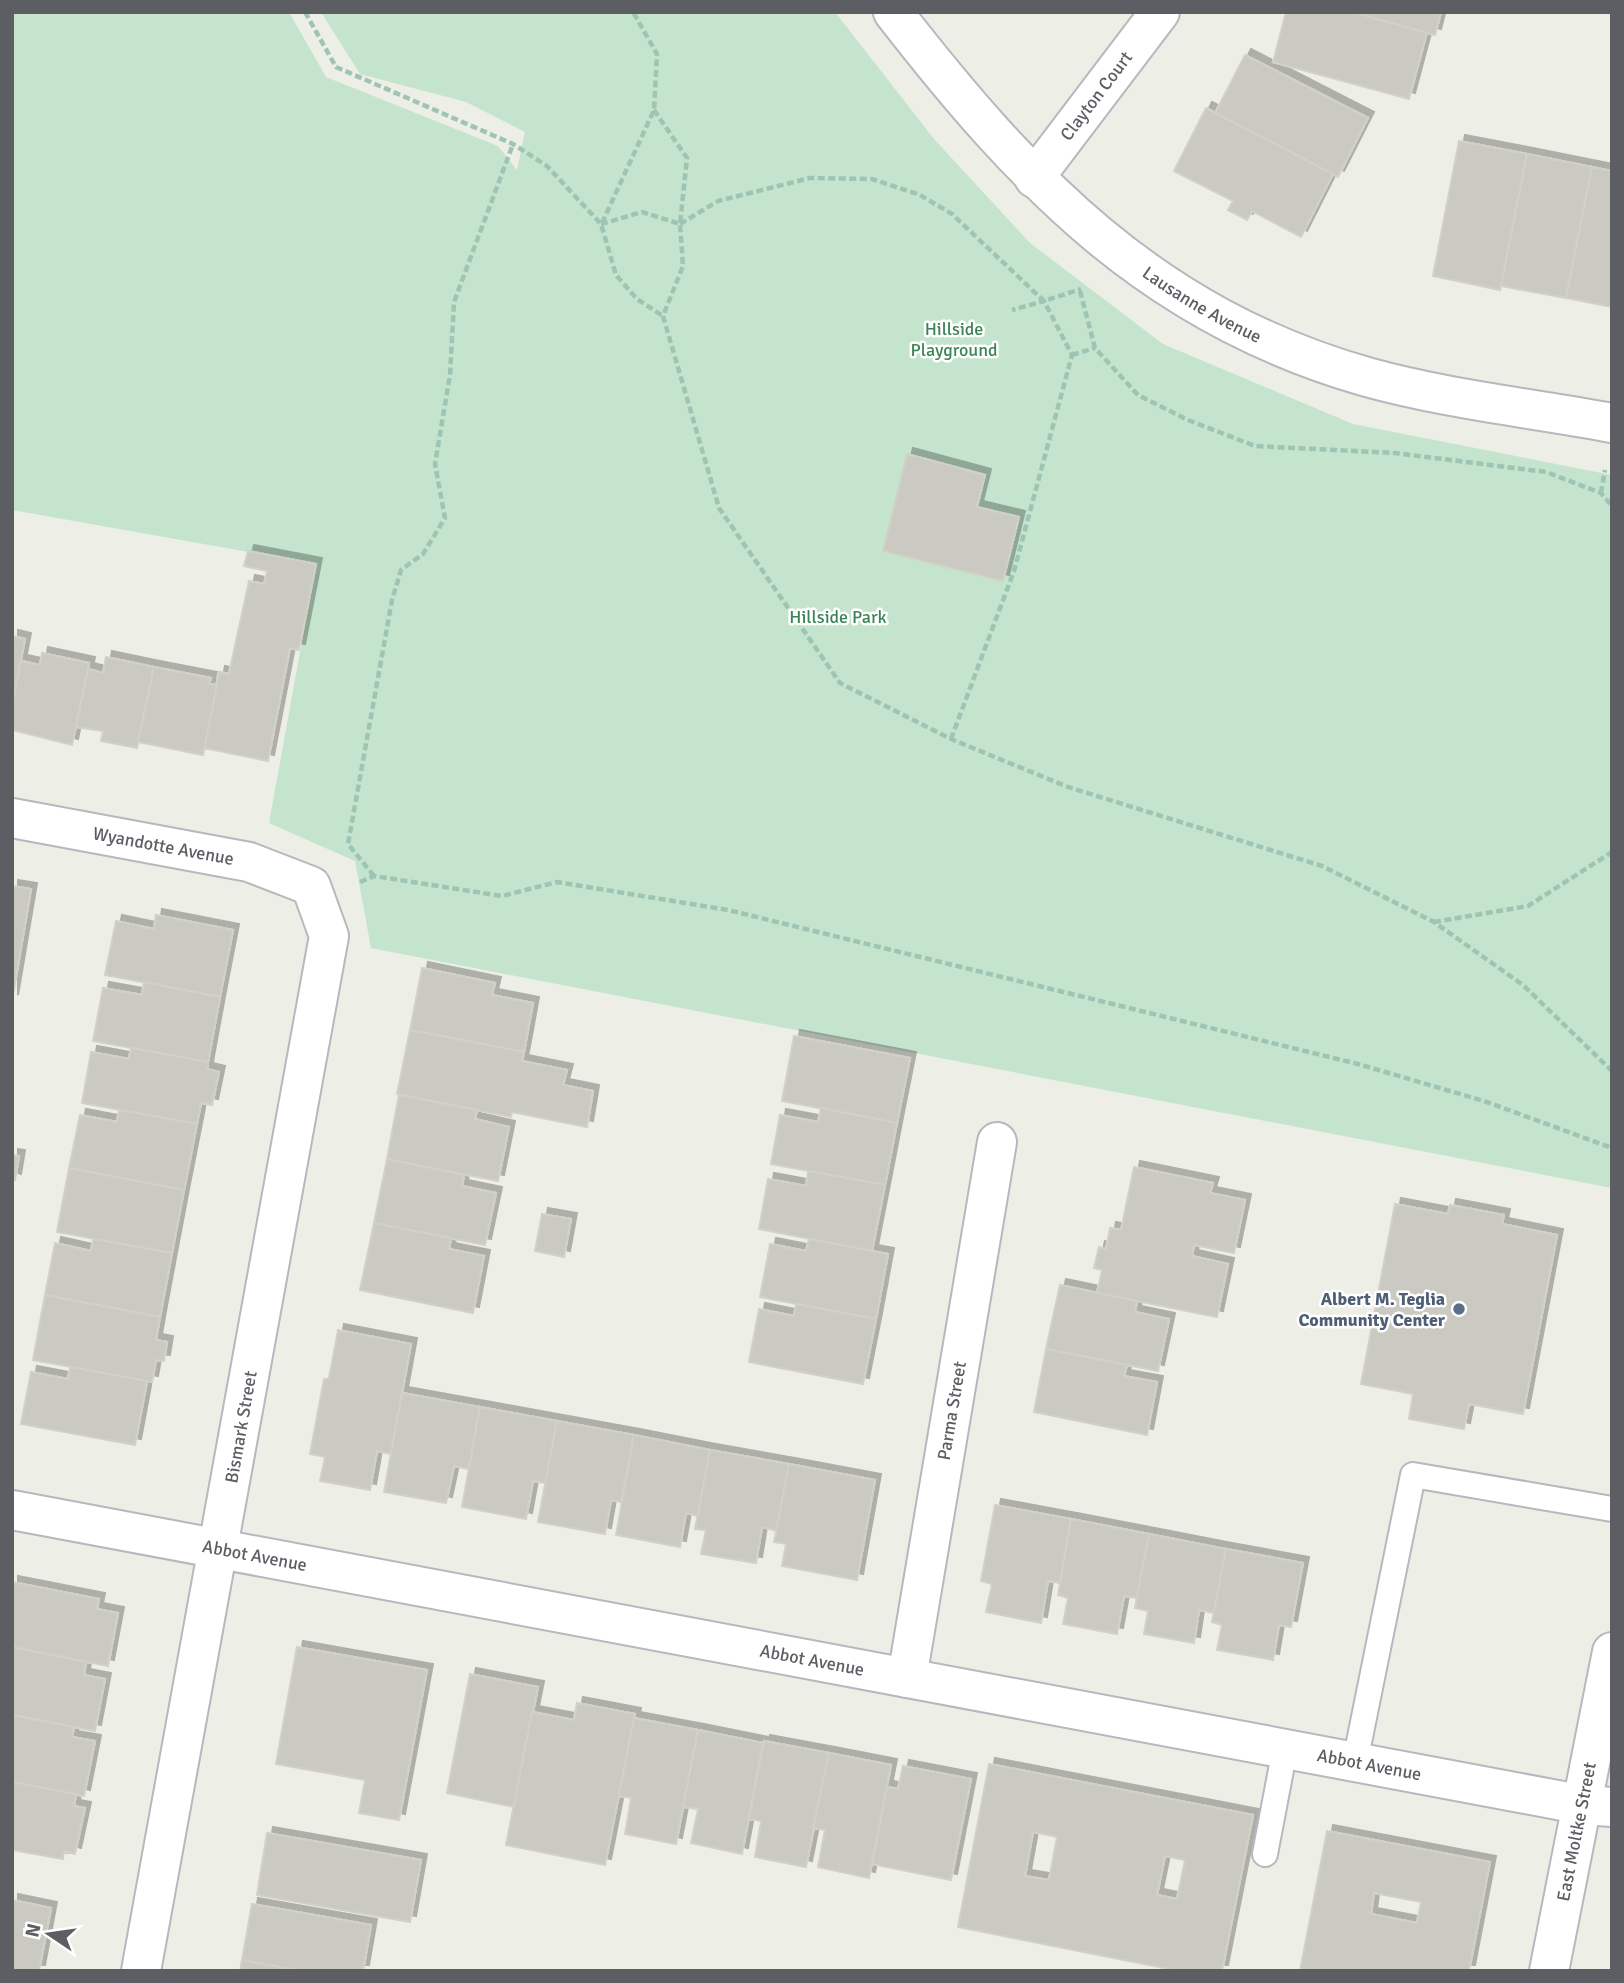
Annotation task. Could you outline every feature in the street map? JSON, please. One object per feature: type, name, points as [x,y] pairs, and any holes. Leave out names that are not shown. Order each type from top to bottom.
[{"type":"street","name":"Lausanne Avenue","points":[[893,12],[968,107],[1034,178],[1102,240],[1196,304],[1288,349],[1330,365],[1412,387],[1612,423]]},
{"type":"street","name":"Clayton Court","points":[[1034,178],[1160,12]]},
{"type":"street","name":"Wyandotte Avenue","points":[[12,818],[249,862],[313,893]]},
{"type":"street","name":"Bismark Street","points":[[141,1971],[329,936],[313,893]]},
{"type":"street","name":"Parma Street","points":[[907,1678],[997,1142]]},
{"type":"street","name":"Abbot Avenue","points":[[12,1510],[1598,1806]]},
{"type":"street","name":"East Moltke Street","points":[[1549,1971],[1598,1806],[1612,1652]]},
{"type":"lane","points":[[1355,1762],[1413,1475],[1612,1509]]},
{"type":"lane","points":[[1265,1854],[1284,1749]]},
{"type":"path","points":[[305,12],[336,67],[513,144],[547,166],[601,224],[616,275],[637,299],[663,316]]},
{"type":"path","points":[[601,224],[654,110],[657,54],[633,12]]},
{"type":"path","points":[[654,110],[687,159],[680,224],[683,266],[663,316],[719,508],[840,683],[951,739],[1068,787],[1322,866],[1434,922],[1522,985],[1612,1071]]},
{"type":"path","points":[[374,876],[348,844],[375,693],[401,570],[422,554],[446,518],[435,464],[450,375],[454,302],[513,144]]},
{"type":"path","points":[[601,224],[642,212],[680,224],[718,201],[810,177],[872,179],[920,195],[952,214],[1044,301],[1072,355],[1014,571],[951,739]]},
{"type":"path","points":[[1102,240],[1080,291],[1095,348],[1138,395],[1188,420],[1255,446],[1395,453],[1533,470],[1601,493],[1612,506]]},
{"type":"path","points":[[1012,310],[1080,291]]},
{"type":"path","points":[[1072,355],[1095,348]]},
{"type":"path","points":[[1434,922],[1528,906],[1612,852]]},
{"type":"path","points":[[313,893],[374,876],[502,896],[557,882],[728,910],[1358,1064],[1484,1101],[1612,1148]]},
{"type":"green space","name":"Hillside Park","points":[[12,12],[289,12],[326,77],[498,146],[517,170],[525,132],[466,102],[360,74],[321,12],[835,12],[934,139],[1030,243],[1163,344],[1353,424],[1612,475],[1612,1188],[371,948],[355,861],[269,823],[316,564],[12,510]]},
{"type":"building","points":[[1286,12],[1352,12],[1427,32],[1409,99],[1273,62]]},
{"type":"building","points":[[1352,12],[1441,12],[1435,35]]},
{"type":"building","points":[[1245,55],[1368,118],[1338,177],[1215,113]]},
{"type":"building","points":[[1206,108],[1333,174],[1301,237],[1252,211],[1247,220],[1228,210],[1233,201],[1174,171]]},
{"type":"building","points":[[1459,141],[1527,154],[1500,290],[1433,276]]},
{"type":"building","points":[[1527,154],[1592,167],[1566,298],[1501,286]]},
{"type":"building","points":[[1592,167],[1612,171],[1612,307],[1566,298]]},
{"type":"building","points":[[907,454],[985,475],[977,507],[1019,517],[1003,581],[883,551]]},
{"type":"building","points":[[248,551],[316,564],[299,650],[290,648],[268,761],[204,748],[219,672],[229,674],[249,581],[264,584],[267,571],[244,566]]},
{"type":"building","points":[[12,636],[25,639],[12,705]]},
{"type":"building","points":[[42,653],[89,663],[72,745],[12,730],[12,705],[21,661],[40,665]]},
{"type":"building","points":[[106,657],[154,667],[137,748],[101,741],[103,731],[76,727],[88,669],[103,673]]},
{"type":"building","points":[[154,667],[211,678],[209,684],[217,685],[203,755],[138,742]]},
{"type":"building","points":[[12,886],[31,889],[12,1001]]},
{"type":"building","points":[[156,915],[233,930],[220,997],[105,975],[116,921],[154,929]]},
{"type":"building","points":[[422,968],[495,983],[492,995],[533,1003],[524,1052],[410,1030]]},
{"type":"building","points":[[144,982],[220,997],[208,1062],[93,1041],[103,988],[142,995]]},
{"type":"building","points":[[410,1030],[524,1052],[522,1061],[567,1070],[563,1085],[593,1091],[587,1127],[512,1112],[511,1117],[397,1094]]},
{"type":"building","points":[[794,1036],[910,1058],[897,1123],[782,1101]]},
{"type":"building","points":[[131,1048],[208,1062],[207,1069],[219,1072],[212,1105],[201,1103],[197,1124],[82,1103],[91,1052],[129,1059]]},
{"type":"building","points":[[399,1095],[477,1110],[475,1119],[509,1127],[498,1181],[387,1159]]},
{"type":"building","points":[[821,1108],[897,1123],[885,1185],[771,1164],[780,1115],[818,1122]]},
{"type":"building","points":[[119,1110],[197,1124],[184,1190],[69,1168],[80,1115],[117,1122]]},
{"type":"building","points":[[12,1155],[19,1156],[15,1180],[12,1179]]},
{"type":"building","points":[[387,1159],[464,1175],[462,1186],[496,1193],[485,1245],[374,1223]]},
{"type":"building","points":[[1134,1167],[1213,1183],[1210,1193],[1245,1200],[1234,1253],[1194,1245],[1192,1256],[1228,1264],[1217,1317],[1097,1293],[1102,1270],[1094,1268],[1099,1247],[1106,1249],[1110,1228],[1121,1230]]},
{"type":"building","points":[[69,1168],[184,1190],[172,1253],[57,1232]]},
{"type":"building","points":[[808,1171],[885,1185],[872,1251],[759,1229],[768,1179],[806,1186]]},
{"type":"building","name":"Albert M. Teglia Community Center","points":[[1395,1204],[1448,1214],[1450,1205],[1504,1215],[1502,1224],[1557,1235],[1523,1414],[1469,1404],[1464,1429],[1409,1419],[1413,1394],[1361,1384]]},
{"type":"building","points":[[542,1214],[571,1219],[564,1257],[535,1251]]},
{"type":"building","points":[[374,1223],[451,1238],[449,1249],[484,1256],[473,1313],[360,1290]]},
{"type":"building","points":[[93,1239],[172,1253],[160,1317],[45,1295],[55,1243],[91,1251]]},
{"type":"building","points":[[809,1239],[888,1254],[876,1319],[760,1297],[770,1244],[806,1251]]},
{"type":"building","points":[[1060,1285],[1137,1301],[1135,1312],[1169,1319],[1158,1371],[1046,1349]]},
{"type":"building","points":[[45,1295],[160,1317],[156,1340],[167,1342],[164,1361],[156,1360],[152,1382],[33,1360]]},
{"type":"building","points":[[796,1304],[876,1319],[863,1384],[749,1362],[759,1309],[794,1316]]},
{"type":"building","points":[[338,1330],[411,1344],[391,1454],[377,1451],[370,1490],[320,1481],[325,1457],[310,1454],[324,1379],[329,1379]]},
{"type":"building","points":[[1046,1349],[1127,1365],[1124,1376],[1157,1382],[1147,1435],[1034,1412]]},
{"type":"building","points":[[70,1367],[147,1381],[135,1445],[21,1424],[31,1372],[68,1379]]},
{"type":"building","points":[[402,1393],[480,1407],[469,1469],[454,1466],[446,1503],[384,1492]]},
{"type":"building","points":[[480,1407],[557,1421],[546,1483],[533,1481],[526,1519],[462,1507]]},
{"type":"building","points":[[557,1421],[634,1435],[621,1502],[611,1500],[605,1534],[538,1522]]},
{"type":"building","points":[[634,1435],[710,1450],[699,1516],[686,1513],[680,1547],[616,1535]]},
{"type":"building","points":[[710,1450],[789,1464],[777,1531],[762,1527],[756,1563],[701,1554],[706,1530],[695,1529]]},
{"type":"building","points":[[789,1464],[875,1480],[857,1580],[782,1566],[786,1544],[774,1542]]},
{"type":"building","points":[[995,1505],[1071,1519],[1060,1583],[1048,1581],[1041,1623],[986,1612],[992,1584],[981,1581]]},
{"type":"building","points":[[1071,1519],[1149,1534],[1137,1598],[1124,1596],[1117,1634],[1063,1624],[1068,1598],[1058,1595]]},
{"type":"building","points":[[1149,1534],[1226,1549],[1214,1613],[1199,1610],[1194,1643],[1144,1634],[1148,1611],[1135,1608]]},
{"type":"building","points":[[1226,1549],[1303,1563],[1291,1627],[1279,1625],[1273,1660],[1217,1650],[1222,1625],[1212,1622]]},
{"type":"building","points":[[12,1582],[99,1599],[97,1609],[118,1613],[108,1666],[12,1647]]},
{"type":"building","points":[[12,1647],[86,1662],[84,1675],[105,1679],[95,1731],[12,1715]]},
{"type":"building","points":[[297,1647],[427,1670],[399,1820],[359,1813],[365,1780],[276,1764]]},
{"type":"building","points":[[470,1674],[538,1687],[514,1807],[447,1793]]},
{"type":"building","points":[[577,1703],[635,1714],[605,1865],[506,1845],[532,1712],[574,1720]]},
{"type":"building","points":[[12,1715],[74,1727],[72,1737],[95,1741],[84,1796],[12,1782]]},
{"type":"building","points":[[634,1718],[698,1730],[676,1844],[625,1834],[631,1798],[619,1796]]},
{"type":"building","points":[[698,1730],[763,1743],[742,1854],[691,1843],[698,1809],[683,1807]]},
{"type":"building","points":[[764,1741],[829,1753],[806,1867],[755,1857],[761,1821],[749,1819]]},
{"type":"building","points":[[829,1753],[891,1765],[869,1878],[818,1867],[825,1830],[813,1828]]},
{"type":"building","points":[[989,1764],[1253,1815],[1222,1971],[1179,1971],[958,1927]],"holes":[[[1033,1832],[1057,1837],[1049,1880],[1025,1876]],[[1165,1856],[1185,1860],[1177,1899],[1157,1895]]]},
{"type":"building","points":[[903,1766],[971,1779],[951,1880],[872,1864],[887,1787],[898,1789]]},
{"type":"building","points":[[12,1782],[76,1794],[74,1806],[85,1808],[75,1854],[64,1851],[63,1859],[12,1850]]},
{"type":"building","points":[[1327,1831],[1490,1862],[1469,1971],[1300,1971]],"holes":[[[1374,1893],[1421,1902],[1417,1923],[1371,1914]]]},
{"type":"building","points":[[267,1833],[421,1860],[410,1922],[257,1895]]},
{"type":"building","points":[[12,1900],[51,1908],[39,1971],[12,1971]]},
{"type":"building","points":[[252,1904],[371,1925],[363,1971],[301,1971],[242,1960]]},
{"type":"building","points":[[242,1960],[301,1971],[240,1971]]},
{"type":"place","name":"Albert M. Teglia Community Center","points":[[1459,1309]]},
{"type":"park label","name":"Hillside Playground","points":[[954,339]]}]
